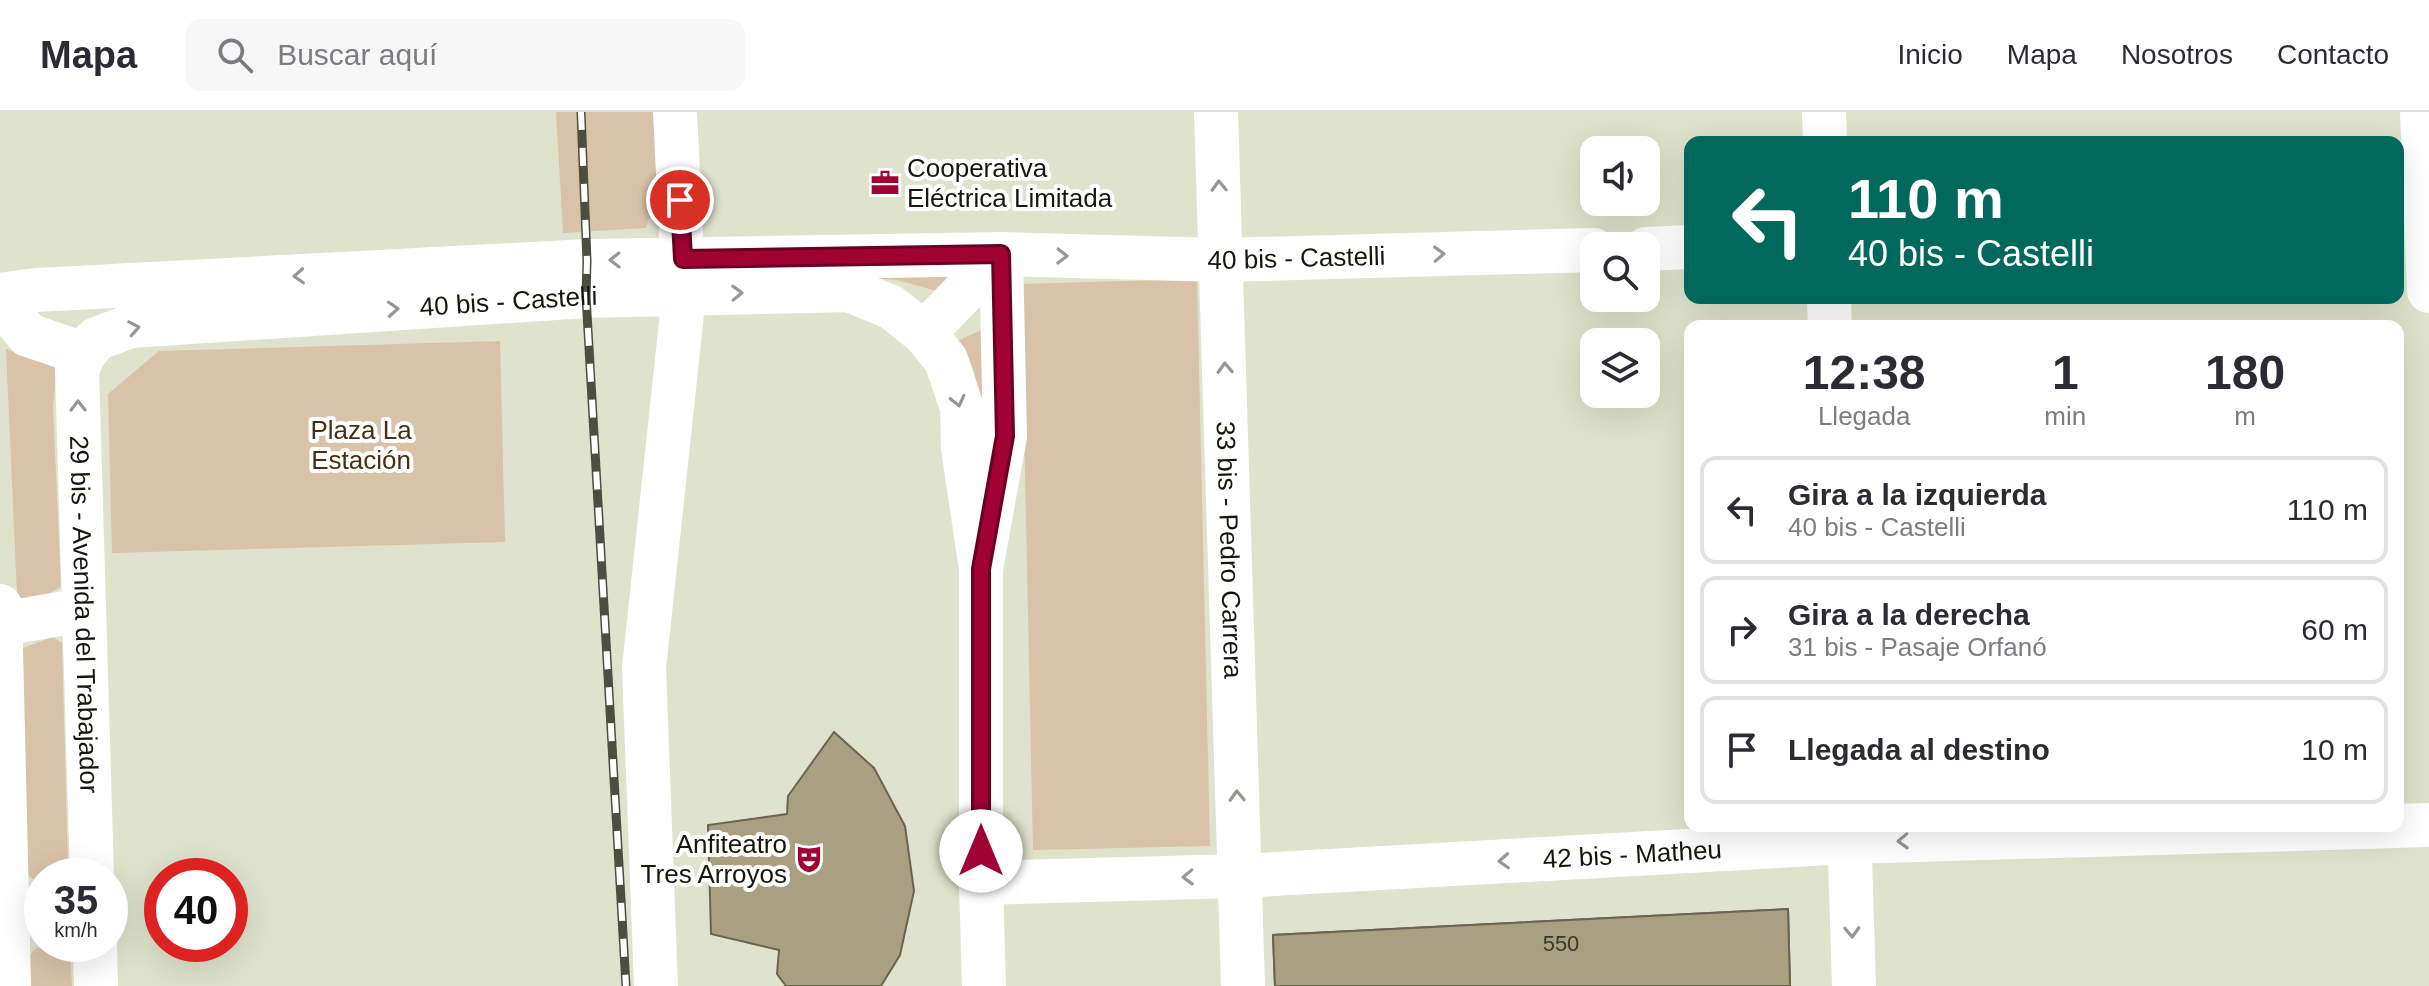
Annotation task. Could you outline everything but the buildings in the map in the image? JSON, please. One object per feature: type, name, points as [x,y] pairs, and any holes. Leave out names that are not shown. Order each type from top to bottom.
[{"type":"street","points":[[656,986],[644,668],[683,277],[675,112]]},
{"type":"street","name":"33 bis - Pedro Carrera","points":[[1216,112],[1243,986]]},
{"type":"street","points":[[1824,112],[1825,136]]},
{"type":"street","points":[[2422,112],[2417,221],[2429,291]]},
{"type":"street","points":[[1660,248],[1684,247]]},
{"type":"street","name":"40 bis - Castelli","points":[[0,295],[36,290],[447,287],[586,296],[683,277],[1001,254],[1221,260],[1580,250]]},
{"type":"street","points":[[924,333],[1001,254]]},
{"type":"street","points":[[984,986],[981,569],[1005,436],[1001,254]]},
{"type":"street","name":"40 bis - Castelli","points":[[683,277],[849,290],[891,307],[924,333],[946,360],[962,408],[963,448],[981,569]]},
{"type":"street","name":"40 bis - Castelli","points":[[84,354],[96,339],[131,326],[447,287]]},
{"type":"street","points":[[0,301],[28,335],[84,354]]},
{"type":"street","name":"29 bis - Avenida del Trabajador","points":[[84,354],[77,370],[91,858]]},
{"type":"street","points":[[9,986],[16,922],[1,615],[83,610]]},
{"type":"street","name":"42 bis - Matheu","points":[[2404,825],[2429,825]]},
{"type":"street","name":"42 bis - Matheu","points":[[981,883],[1239,876],[1849,834],[1978,832]]},
{"type":"street","points":[[1849,834],[1854,986]]},
{"type":"street","points":[[95,962],[96,986]]},
{"type":"green space","points":[[556,112],[661,112],[665,169],[646,228],[563,233]]},
{"type":"green space","points":[[947,275],[944,293],[897,280],[840,276]]},
{"type":"green space","points":[[1197,279],[1210,846],[1033,850],[1021,284]]},
{"type":"green space","points":[[984,329],[989,433],[979,431],[974,372],[957,341]]},
{"type":"green space","name":"Plaza La Estación","points":[[500,341],[505,542],[112,553],[108,394],[159,351]]},
{"type":"green space","points":[[6,349],[57,366],[53,407],[61,587],[31,603],[22,601],[17,595]]},
{"type":"green space","points":[[53,637],[62,643],[68,858],[26,858],[20,649]]},
{"type":"green space","points":[[30,962],[70,962],[72,986],[30,986]]},
{"type":"railway","points":[[581,112],[586,296],[626,986]]},
{"type":"place","name":"Cooperativa Eléctrica Limitada","points":[[885,183]]},
{"type":"place","name":"Anfiteatro Tres Arroyos","points":[[809,859]]},
{"type":"route","points":[[680,200],[683,259],[1001,254],[1005,436],[981,569],[981,851]]}]
